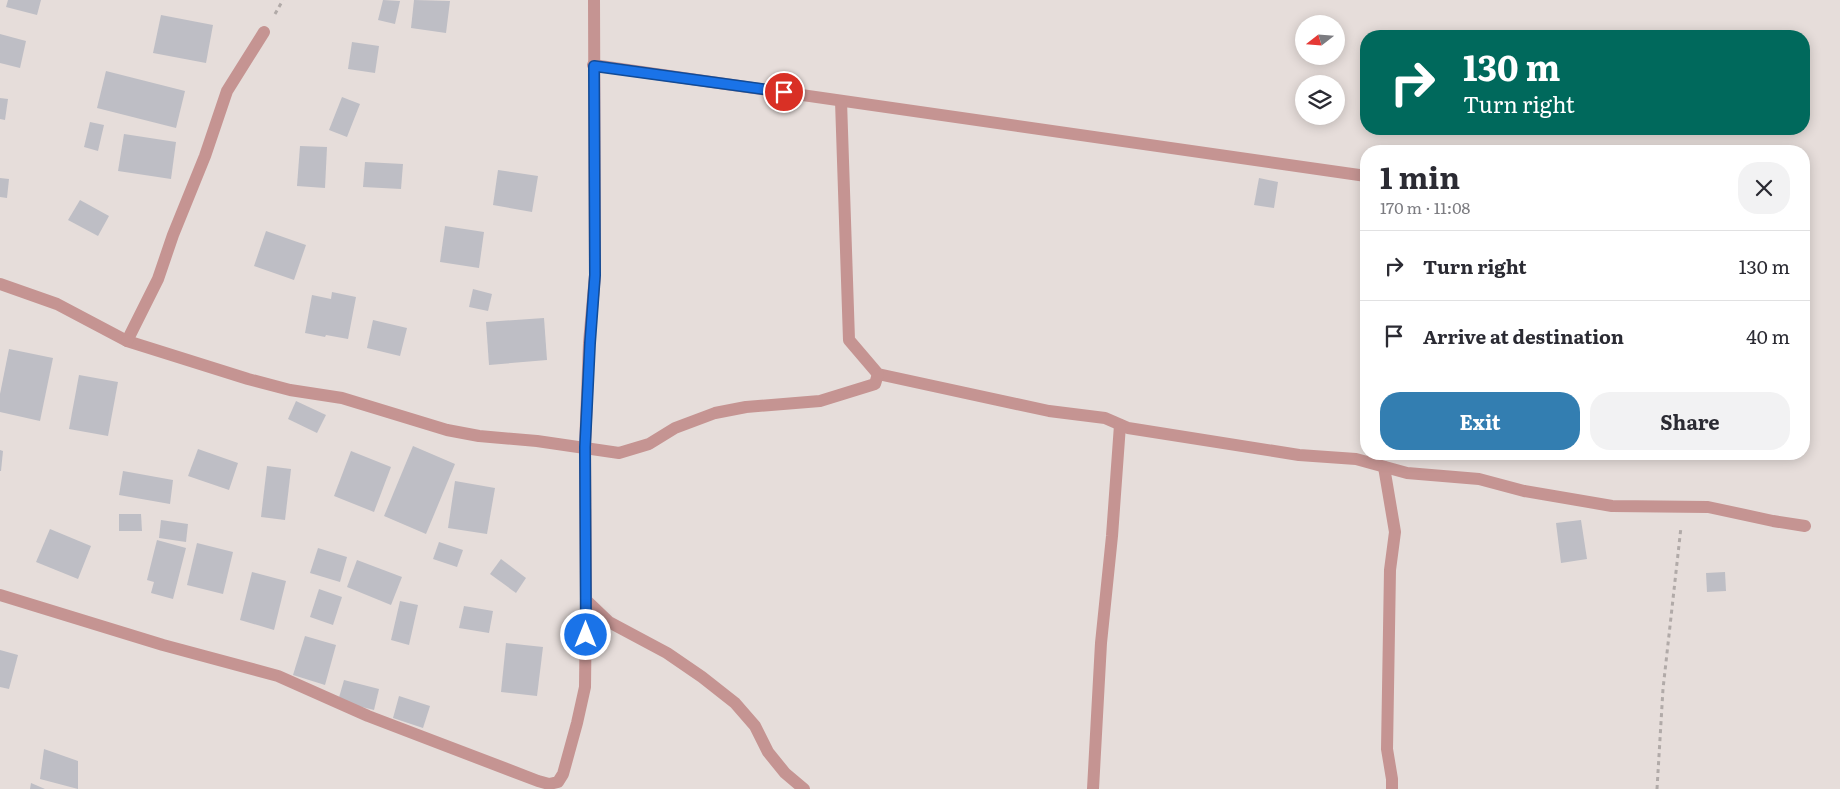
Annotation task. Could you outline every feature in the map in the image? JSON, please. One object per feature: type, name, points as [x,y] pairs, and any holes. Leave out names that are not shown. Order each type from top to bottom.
[{"type":"street","points":[[0,595],[163,645],[278,676],[368,716],[549,784],[558,782],[563,774],[585,687],[585,447],[595,275],[594,0]]},
{"type":"street","points":[[127,341],[158,279],[173,235],[205,156],[227,91],[264,32]]},
{"type":"street","points":[[594,66],[1360,175]]},
{"type":"street","points":[[841,101],[849,340],[878,374],[1049,411],[1105,418],[1128,428],[1299,455],[1356,459],[1407,473],[1479,479],[1524,491],[1612,506],[1708,507],[1805,526]]},
{"type":"street","points":[[0,284],[57,304],[127,341],[248,379],[290,390],[342,398],[447,430],[479,436],[585,447],[618,453],[648,444],[674,428],[715,413],[746,407],[820,401],[875,384],[878,374]]},
{"type":"street","points":[[1093,789],[1101,643],[1112,536],[1120,425]]},
{"type":"street","points":[[1384,467],[1395,532],[1390,570],[1387,749],[1392,789]]},
{"type":"street","points":[[586,600],[608,622],[667,653],[735,703],[755,726],[768,752],[784,773],[804,789]]},
{"type":"path","points":[[1657,789],[1663,689],[1683,507]]},
{"type":"building","points":[[8,0],[41,0],[37,15],[6,7]]},
{"type":"building","points":[[383,0],[400,1],[395,24],[378,20]]},
{"type":"building","points":[[414,0],[450,1],[446,33],[411,28]]},
{"type":"building","points":[[161,15],[213,25],[206,63],[153,53]]},
{"type":"building","points":[[0,34],[26,41],[20,68],[0,63]]},
{"type":"building","points":[[352,42],[379,46],[375,73],[348,69]]},
{"type":"building","points":[[106,71],[185,91],[176,128],[97,108]]},
{"type":"building","points":[[342,97],[360,104],[347,137],[329,130]]},
{"type":"building","points":[[0,98],[8,99],[5,120],[0,119]]},
{"type":"building","points":[[90,122],[104,125],[98,151],[84,147]]},
{"type":"building","points":[[124,134],[176,142],[171,179],[118,171]]},
{"type":"building","points":[[300,146],[327,147],[325,188],[297,186]]},
{"type":"building","points":[[365,162],[403,164],[401,189],[363,187]]},
{"type":"building","points":[[498,170],[538,176],[532,212],[493,205]]},
{"type":"building","points":[[0,178],[9,179],[7,198],[0,197]]},
{"type":"building","points":[[1259,178],[1278,182],[1274,208],[1254,205]]},
{"type":"building","points":[[80,200],[109,216],[98,236],[68,220]]},
{"type":"building","points":[[445,226],[484,232],[479,268],[440,262]]},
{"type":"building","points":[[266,231],[306,245],[294,280],[254,266]]},
{"type":"building","points":[[473,289],[492,294],[488,311],[469,307]]},
{"type":"building","points":[[332,292],[356,297],[348,339],[305,333],[312,295],[331,299]]},
{"type":"building","points":[[544,318],[547,360],[489,365],[486,322]]},
{"type":"building","points":[[373,320],[407,328],[400,356],[367,348]]},
{"type":"building","points":[[9,349],[53,358],[40,421],[0,412],[0,394]]},
{"type":"building","points":[[79,375],[118,382],[108,436],[69,429]]},
{"type":"building","points":[[296,401],[326,415],[317,433],[288,419]]},
{"type":"building","points":[[413,446],[455,464],[426,534],[384,516]]},
{"type":"building","points":[[198,449],[238,463],[229,490],[188,476]]},
{"type":"building","points":[[0,450],[3,451],[1,471],[0,471]]},
{"type":"building","points":[[351,451],[391,467],[374,512],[334,496]]},
{"type":"building","points":[[267,466],[291,469],[285,520],[261,517]]},
{"type":"building","points":[[123,471],[173,480],[170,504],[119,495]]},
{"type":"building","points":[[455,481],[495,488],[487,534],[448,528]]},
{"type":"building","points":[[119,514],[141,514],[142,531],[119,531]]},
{"type":"building","points":[[161,520],[188,524],[186,542],[159,538]]},
{"type":"building","points":[[1581,520],[1587,559],[1561,563],[1556,523]]},
{"type":"building","points":[[50,529],[91,546],[78,579],[36,562]]},
{"type":"building","points":[[157,540],[186,548],[173,599],[151,593],[154,582],[147,580]]},
{"type":"building","points":[[439,542],[463,550],[457,567],[433,559]]},
{"type":"building","points":[[197,543],[233,552],[223,594],[187,585]]},
{"type":"building","points":[[318,548],[347,557],[340,582],[310,573]]},
{"type":"building","points":[[501,559],[526,578],[516,593],[490,574]]},
{"type":"building","points":[[357,560],[402,577],[391,605],[347,587]]},
{"type":"building","points":[[252,572],[286,581],[274,630],[240,620]]},
{"type":"building","points":[[1725,572],[1726,591],[1707,592],[1706,573]]},
{"type":"building","points":[[319,589],[342,597],[333,625],[310,617]]},
{"type":"building","points":[[400,601],[418,605],[409,645],[391,640]]},
{"type":"building","points":[[464,606],[493,611],[489,633],[459,628]]},
{"type":"building","points":[[305,636],[336,645],[325,685],[293,675]]},
{"type":"building","points":[[506,643],[543,647],[537,696],[501,692]]},
{"type":"building","points":[[0,650],[18,655],[9,689],[0,687]]},
{"type":"building","points":[[344,680],[379,689],[374,710],[338,701]]},
{"type":"building","points":[[399,696],[430,706],[423,728],[393,718]]},
{"type":"building","points":[[44,749],[78,761],[78,789],[40,779]]},
{"type":"building","points":[[31,783],[45,789],[30,789]]},
{"type":"route","points":[[586,635],[585,447],[595,275],[594,66],[784,92]]}]
